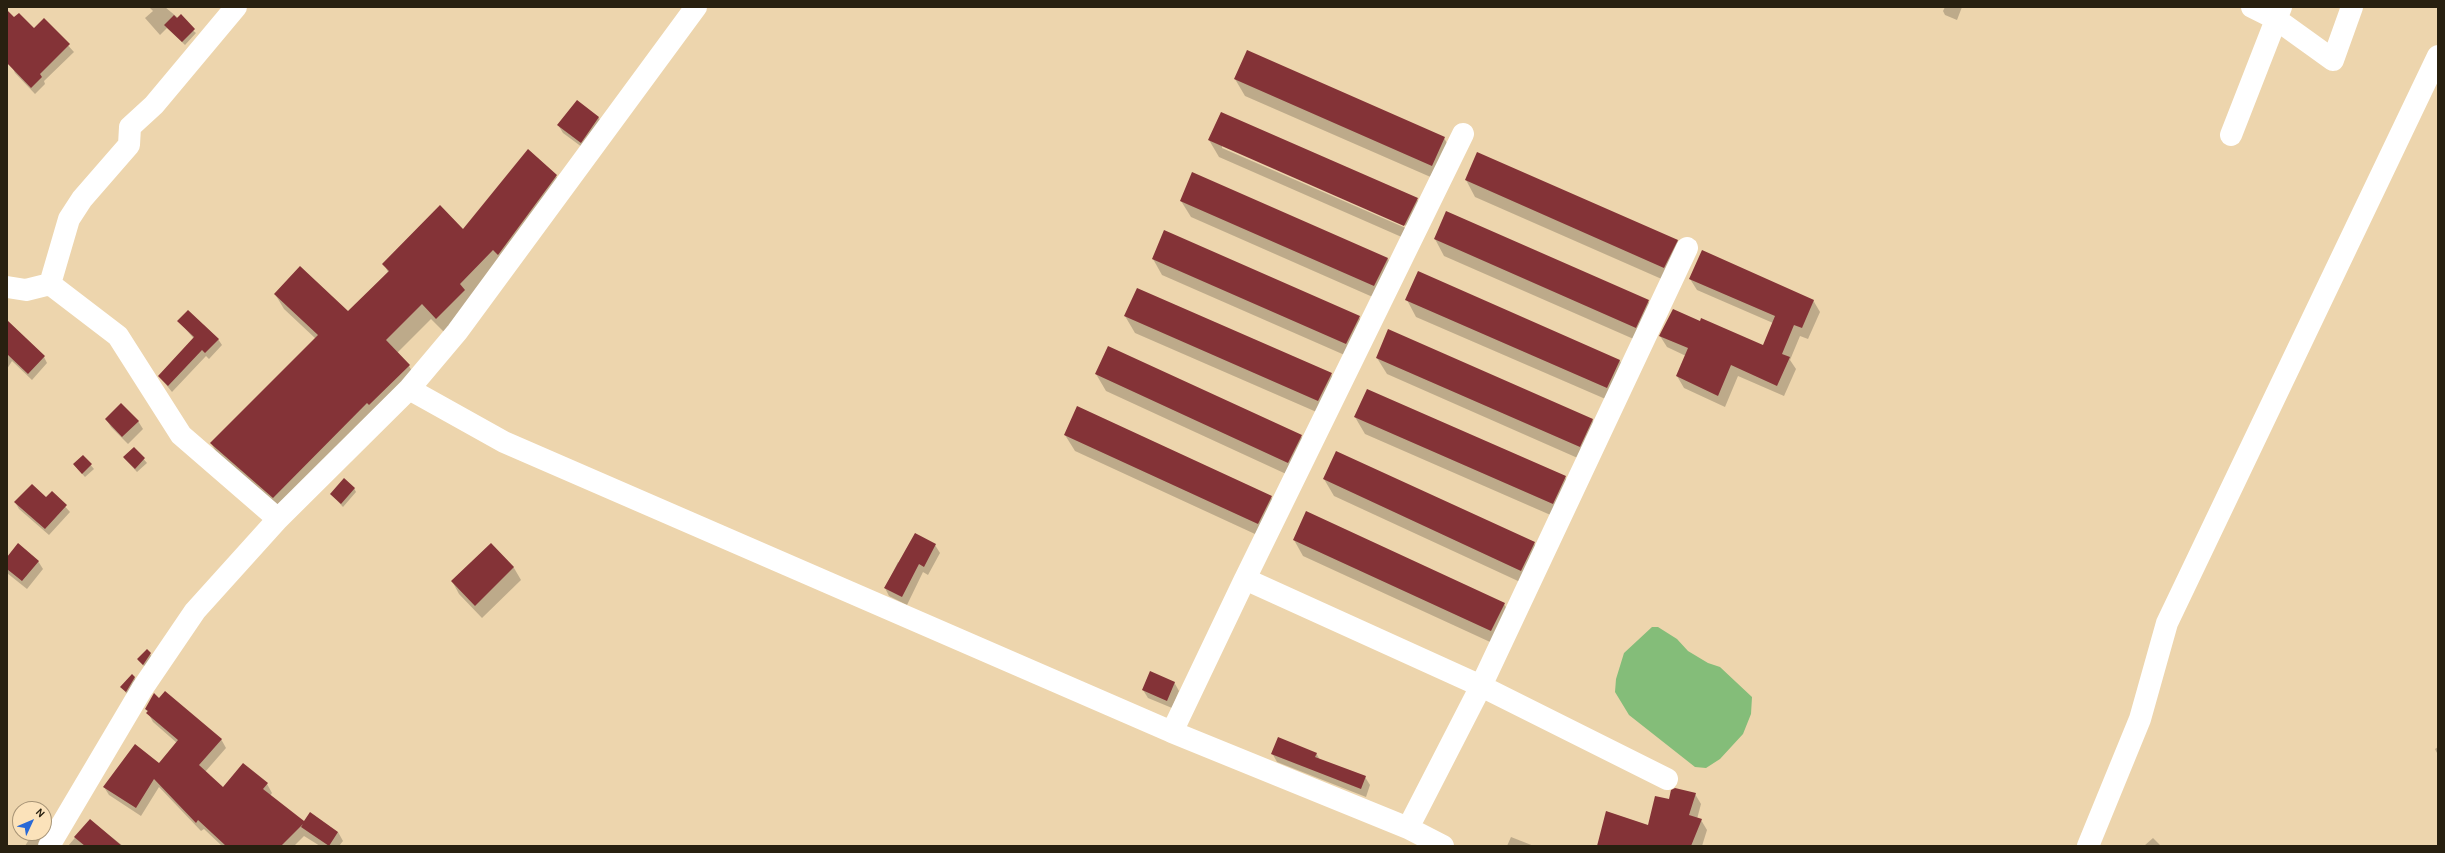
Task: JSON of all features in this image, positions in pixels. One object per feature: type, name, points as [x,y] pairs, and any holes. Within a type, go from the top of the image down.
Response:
[{"type":"street","points":[[50,284],[69,219],[82,199],[129,145],[130,127],[154,105],[236,7]]},
{"type":"street","points":[[49,846],[168,649],[195,611],[278,519],[409,389],[457,332],[696,7]]},
{"type":"street","points":[[2252,7],[2278,13],[2332,60],[2352,7]]},
{"type":"street","points":[[2231,134],[2278,13]]},
{"type":"street","points":[[2088,846],[2140,718],[2167,623],[2438,56]]},
{"type":"street","points":[[1172,732],[1463,134]]},
{"type":"street","points":[[1408,828],[1481,686],[1686,248]]},
{"type":"street","points":[[7,287],[26,290],[50,284]]},
{"type":"street","points":[[50,284],[118,336],[180,435],[278,519]]},
{"type":"street","points":[[409,389],[504,442],[1172,732],[1408,828],[1443,846]]},
{"type":"street","points":[[1245,580],[1481,686],[1667,780]]},
{"type":"shaded area","points":[[1652,627],[1658,627],[1677,639],[1688,651],[1708,663],[1720,667],[1752,697],[1751,714],[1743,734],[1720,759],[1706,768],[1695,767],[1629,715],[1615,692],[1616,679],[1624,653]]},
{"type":"building","points":[[7,10],[14,17],[19,13],[34,28],[44,18],[70,44],[40,74],[42,77],[31,88],[7,63]]},
{"type":"building","points":[[181,14],[195,29],[182,42],[164,25],[174,15],[177,18]]},
{"type":"building","points":[[1247,50],[1445,137],[1432,166],[1234,79]]},
{"type":"building","points":[[577,100],[599,117],[581,143],[557,125]]},
{"type":"building","points":[[1221,112],[1418,198],[1404,226],[1208,140]]},
{"type":"building","points":[[528,149],[557,175],[498,255],[493,250],[460,284],[465,290],[436,319],[422,304],[386,340],[410,365],[369,405],[367,403],[273,498],[210,443],[318,335],[274,294],[300,266],[348,311],[389,271],[382,264],[440,205],[463,229]]},
{"type":"building","points":[[1477,152],[1678,240],[1664,268],[1465,180]]},
{"type":"building","points":[[1192,172],[1388,258],[1374,286],[1180,201]]},
{"type":"building","points":[[1446,211],[1649,300],[1636,328],[1434,239]]},
{"type":"building","points":[[1164,230],[1360,316],[1346,344],[1152,259]]},
{"type":"building","points":[[1702,250],[1814,300],[1802,328],[1794,325],[1782,354],[1790,357],[1777,386],[1731,365],[1718,396],[1676,376],[1688,348],[1659,336],[1673,309],[1700,321],[1701,318],[1763,345],[1775,316],[1689,279]]},
{"type":"building","points":[[1418,271],[1620,360],[1607,388],[1405,300]]},
{"type":"building","points":[[1137,288],[1332,373],[1318,401],[1124,316]]},
{"type":"building","points":[[188,310],[219,339],[205,353],[202,350],[168,386],[158,376],[194,337],[177,321]]},
{"type":"building","points":[[7,320],[45,356],[28,374],[7,354]]},
{"type":"building","points":[[1388,329],[1593,419],[1580,447],[1376,358]]},
{"type":"building","points":[[1108,346],[1302,435],[1288,463],[1095,374]]},
{"type":"building","points":[[1367,389],[1566,476],[1553,504],[1354,417]]},
{"type":"building","points":[[121,403],[139,421],[122,437],[105,419]]},
{"type":"building","points":[[1077,406],[1272,496],[1258,524],[1064,435]]},
{"type":"building","points":[[134,447],[145,458],[135,469],[123,457]]},
{"type":"building","points":[[1336,451],[1535,542],[1521,571],[1323,479]]},
{"type":"building","points":[[83,455],[92,464],[82,474],[73,464]]},
{"type":"building","points":[[344,478],[355,488],[341,504],[330,494]]},
{"type":"building","points":[[32,484],[46,497],[52,491],[67,505],[45,529],[14,502]]},
{"type":"building","points":[[1306,511],[1505,603],[1491,631],[1293,540]]},
{"type":"building","points":[[915,533],[936,544],[924,567],[919,564],[902,597],[884,588]]},
{"type":"building","points":[[18,543],[39,561],[22,581],[7,569],[7,557]]},
{"type":"building","points":[[491,543],[514,567],[475,606],[451,581]]},
{"type":"building","points":[[147,649],[151,653],[143,665],[137,659]]},
{"type":"building","points":[[1150,671],[1175,682],[1167,701],[1142,690]]},
{"type":"building","points":[[132,674],[135,677],[126,692],[120,687]]},
{"type":"building","points":[[165,691],[222,739],[199,765],[223,787],[243,763],[268,783],[263,789],[304,821],[310,812],[338,832],[329,846],[301,827],[303,824],[281,846],[226,846],[198,820],[196,823],[154,779],[136,808],[103,787],[135,744],[159,763],[178,740],[146,713],[148,711],[145,709],[154,693],[159,698]]},
{"type":"building","points":[[1278,737],[1317,753],[1315,757],[1366,776],[1361,789],[1271,754]]},
{"type":"building","points":[[1675,788],[1696,793],[1689,815],[1702,819],[1691,846],[1597,846],[1606,811],[1648,825],[1655,796],[1669,799],[1671,790]]},
{"type":"building","points":[[90,819],[122,846],[85,846],[74,837]]}]
